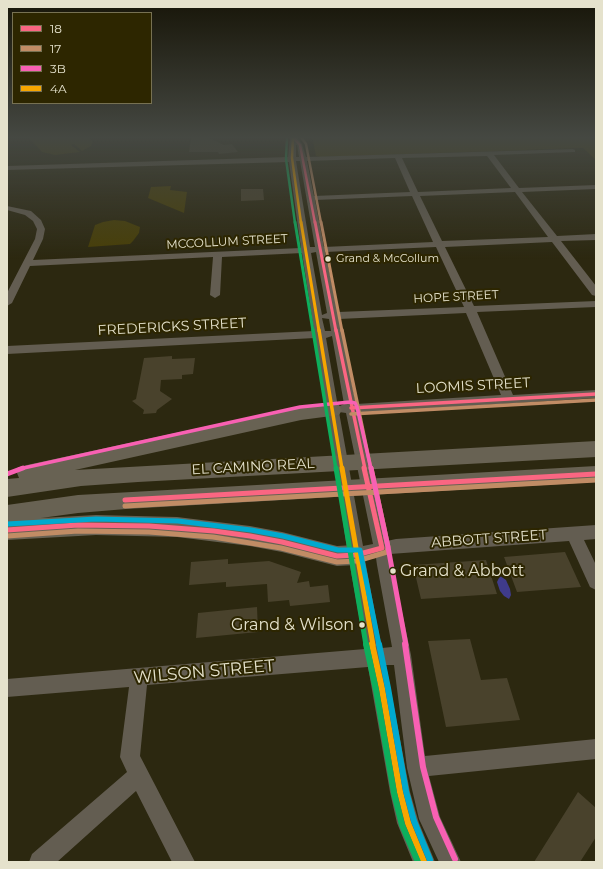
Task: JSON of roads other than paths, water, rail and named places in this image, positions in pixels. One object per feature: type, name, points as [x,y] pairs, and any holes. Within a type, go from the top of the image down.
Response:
[{"type":"highway","points":[[7,481],[16,476],[55,467],[301,414],[342,409]]},
{"type":"highway","name":"EL CAMINO REAL","points":[[7,488],[65,480],[124,475],[596,449]]},
{"type":"highway","name":"EL CAMINO REAL","points":[[7,514],[78,504],[126,500],[402,486],[596,474]]},
{"type":"highway","points":[[7,530],[96,525],[177,527],[250,536],[289,543],[337,556],[356,555]]},
{"type":"street","points":[[299,178],[306,251],[319,335],[382,548],[402,656],[417,768],[430,819],[450,862]]},
{"type":"street","points":[[304,178],[311,198],[338,334],[342,409],[356,555],[400,792],[408,823],[424,862]]},
{"type":"street","points":[[407,178],[470,309],[510,399]]},
{"type":"street","points":[[507,178],[596,293]]},
{"type":"street","points":[[311,198],[596,187]]},
{"type":"street","points":[[7,208],[28,213],[37,220],[41,229],[39,239],[7,303]]},
{"type":"street","name":"MCCOLLUM STREET","points":[[27,263],[596,237]]},
{"type":"street","points":[[215,295],[218,255]]},
{"type":"street","name":"HOPE STREET","points":[[317,317],[596,304]]},
{"type":"street","name":"FREDERICKS STREET","points":[[7,350],[338,334]]},
{"type":"street","name":"LOOMIS STREET","points":[[342,409],[596,394]]},
{"type":"street","name":"ABBOTT STREET","points":[[356,555],[382,548],[596,532]]},
{"type":"street","points":[[573,533],[596,582]]},
{"type":"street","name":"WILSON STREET","points":[[7,688],[402,656]]},
{"type":"street","points":[[140,678],[130,756],[184,862]]},
{"type":"street","points":[[417,768],[440,764],[596,749]]},
{"type":"street","points":[[40,862],[139,774]]},
{"type":"place","name":"Grand & McCollum","points":[[328,259]]},
{"type":"place","name":"Grand & Abbott","points":[[393,571]]},
{"type":"place","name":"Grand & Wilson","points":[[362,625]]}]
